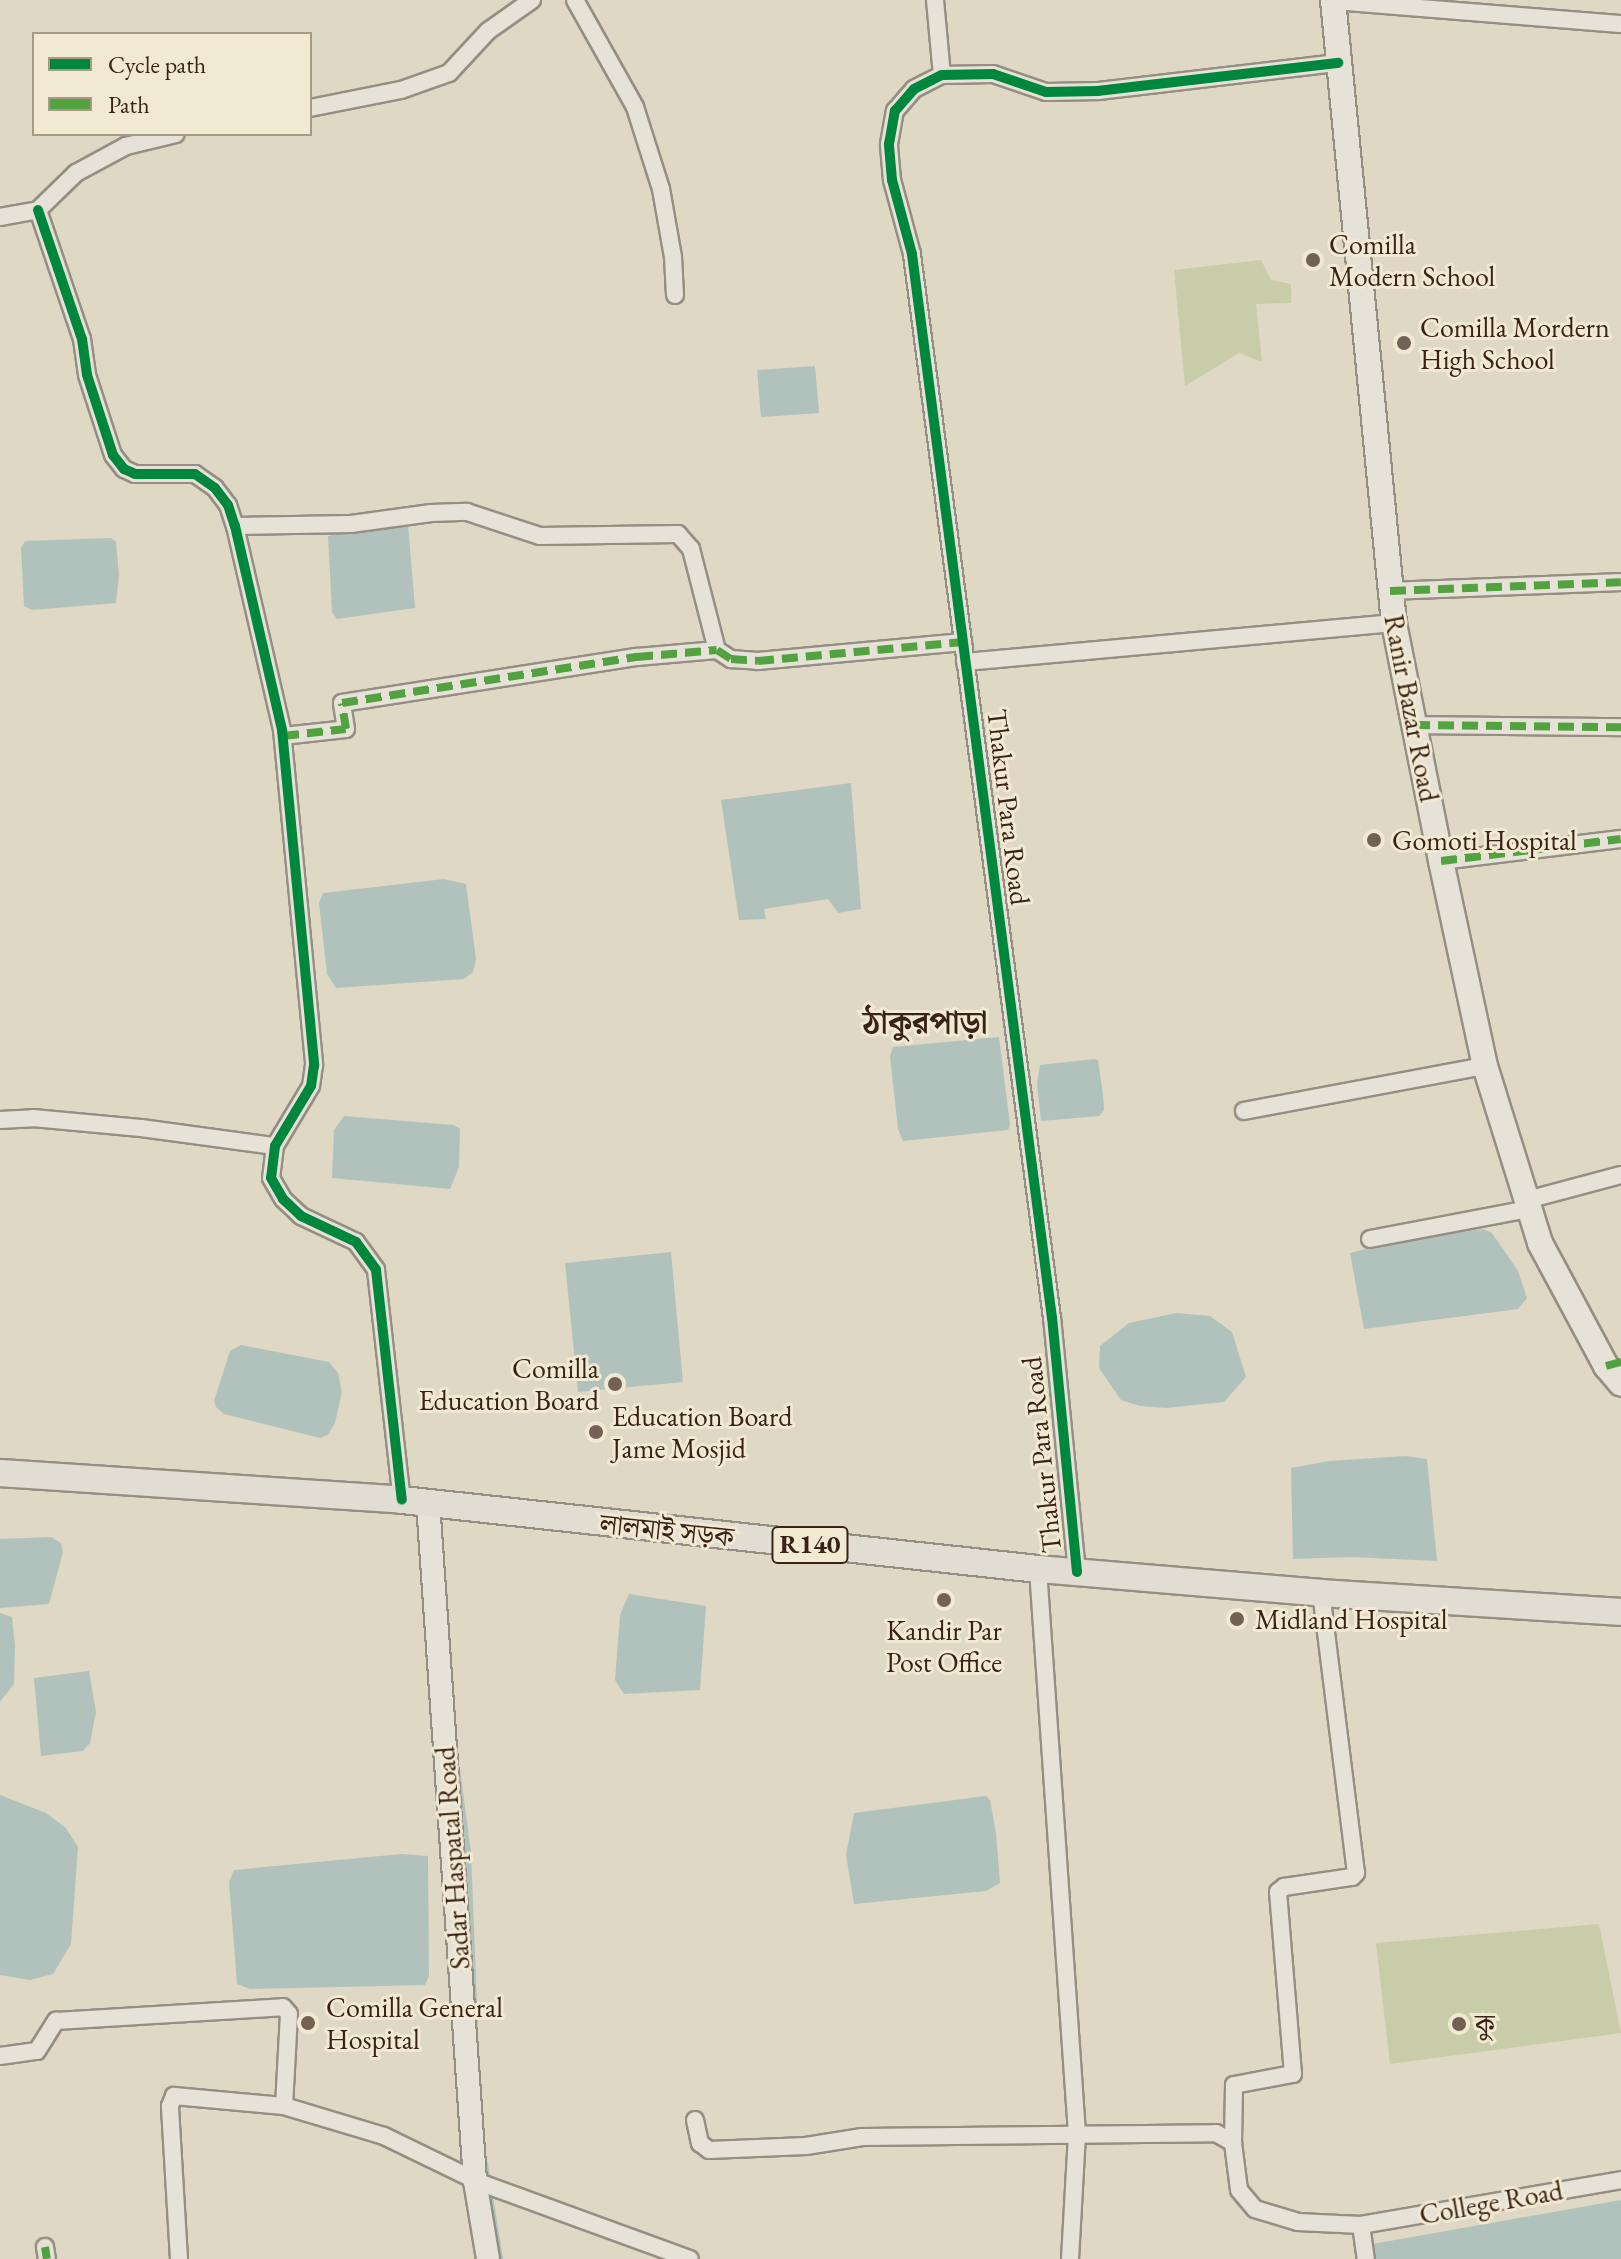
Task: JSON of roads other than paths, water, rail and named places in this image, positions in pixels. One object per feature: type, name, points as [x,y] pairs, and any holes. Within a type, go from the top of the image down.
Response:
[{"type":"main road","name":"Ranir Bazar Road","points":[[1333,0],[1394,623],[1441,861],[1485,1066],[1540,1243],[1616,1371]]},
{"type":"main road","name":"লালমাই সড়ক","points":[[0,1473],[415,1502],[1038,1569],[1321,1593],[1621,1612]]},
{"type":"street","points":[[312,108],[401,90],[449,73],[488,31],[532,0]]},
{"type":"street","points":[[575,0],[635,107],[661,189],[675,295]]},
{"type":"street","points":[[935,0],[942,75],[993,74],[1046,92],[1098,91],[1338,63]]},
{"type":"street","points":[[1333,0],[1466,6],[1621,24]]},
{"type":"street","name":"Thakur Para Road","points":[[942,75],[914,89],[895,111],[889,144],[892,180],[912,254],[1052,1318],[1077,1572]]},
{"type":"street","points":[[0,217],[38,210],[76,173],[126,146],[168,136]]},
{"type":"street","points":[[38,210],[82,339],[87,375],[113,455],[124,469],[135,474],[195,474],[215,488],[228,505],[235,526],[283,736],[314,1065],[311,1086],[275,1146],[271,1178],[283,1199],[301,1216],[356,1242],[376,1270],[415,1502]]},
{"type":"street","points":[[235,526],[351,524],[431,513],[467,512],[540,536],[678,534],[691,549],[717,650]]},
{"type":"street","points":[[1390,591],[1621,582]]},
{"type":"street","points":[[965,662],[1394,623]]},
{"type":"street","points":[[283,736],[346,729],[342,703],[637,657],[717,650],[731,659],[758,661],[963,642]]},
{"type":"street","points":[[1414,725],[1621,727]]},
{"type":"street","points":[[1441,861],[1621,839]]},
{"type":"street","points":[[1244,1111],[1485,1066]]},
{"type":"street","points":[[0,1120],[33,1118],[141,1128],[275,1146]]},
{"type":"street","points":[[1370,1239],[1528,1204],[1621,1175]]},
{"type":"street","name":"Sadar Haspatal Road","points":[[415,1502],[478,2182],[488,2259]]},
{"type":"street","points":[[1038,1569],[1077,2134],[1070,2259]]},
{"type":"street","name":"College Road","points":[[1321,1593],[1356,1873],[1352,1877],[1284,1887],[1278,1892],[1293,2074],[1234,2085],[1233,2143],[1239,2190],[1255,2209],[1298,2222],[1361,2225],[1621,2180]]},
{"type":"street","points":[[0,2056],[37,2051],[56,2021],[283,2007],[289,2014],[284,2106]]},
{"type":"street","points":[[179,2259],[170,2106],[174,2096],[284,2106],[384,2136],[478,2182],[690,2259]]},
{"type":"street","points":[[695,2120],[700,2143],[709,2150],[806,2146],[862,2137],[1077,2134],[1216,2133],[1233,2143]]},
{"type":"street","points":[[1361,2225],[1366,2259]]},
{"type":"waterway","points":[[457,1769],[468,1853],[475,2025]]},
{"type":"waterway","points":[[485,2164],[500,2259]]},
{"type":"place","name":"Comilla Modern School","points":[[1313,260]]},
{"type":"place","name":"Comilla Mordern High School","points":[[1404,343]]},
{"type":"place","name":"Gomoti Hospital","points":[[1374,840]]},
{"type":"place","name":"Comilla Education Board","points":[[615,1384]]},
{"type":"place","name":"Education Board Jame Mosjid","points":[[596,1432]]},
{"type":"place","name":"Kandir Par Post Office","points":[[944,1600]]},
{"type":"place","name":"Midland Hospital","points":[[1237,1619]]},
{"type":"place","name":"Comilla General Hospital","points":[[308,2023]]},
{"type":"place","name":"কু","points":[[1459,2024]]},
{"type":"district","name":"ঠাকুরপাড়া","points":[[925,1022]]}]
